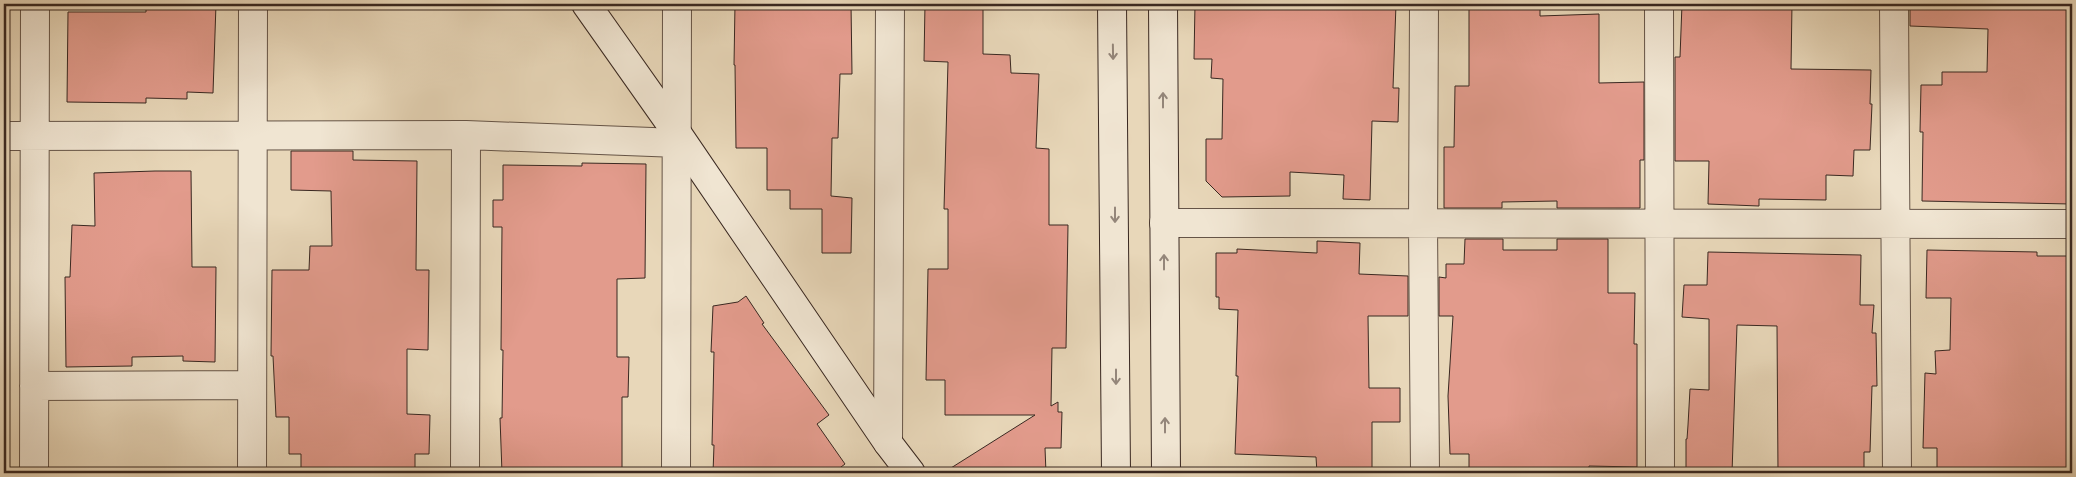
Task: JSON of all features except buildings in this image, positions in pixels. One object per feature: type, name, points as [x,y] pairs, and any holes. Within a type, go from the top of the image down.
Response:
[{"type":"street","points":[[34,473],[35,4]]},
{"type":"street","points":[[252,473],[253,4]]},
{"type":"street","points":[[586,4],[888,443],[911,473]]},
{"type":"street","points":[[676,4],[676,473]]},
{"type":"street","points":[[888,443],[890,4]]},
{"type":"street","points":[[1112,4],[1116,473]]},
{"type":"street","points":[[1163,4],[1166,473]]},
{"type":"street","points":[[1424,4],[1422,225],[1424,473]]},
{"type":"street","points":[[1659,4],[1660,473]]},
{"type":"street","points":[[1894,4],[1897,473]]},
{"type":"street","points":[[4,136],[466,135],[677,138]]},
{"type":"street","points":[[465,473],[466,135]]},
{"type":"street","points":[[1164,223],[1422,225],[1660,223],[2072,224]]},
{"type":"street","points":[[34,386],[252,385]]}]
